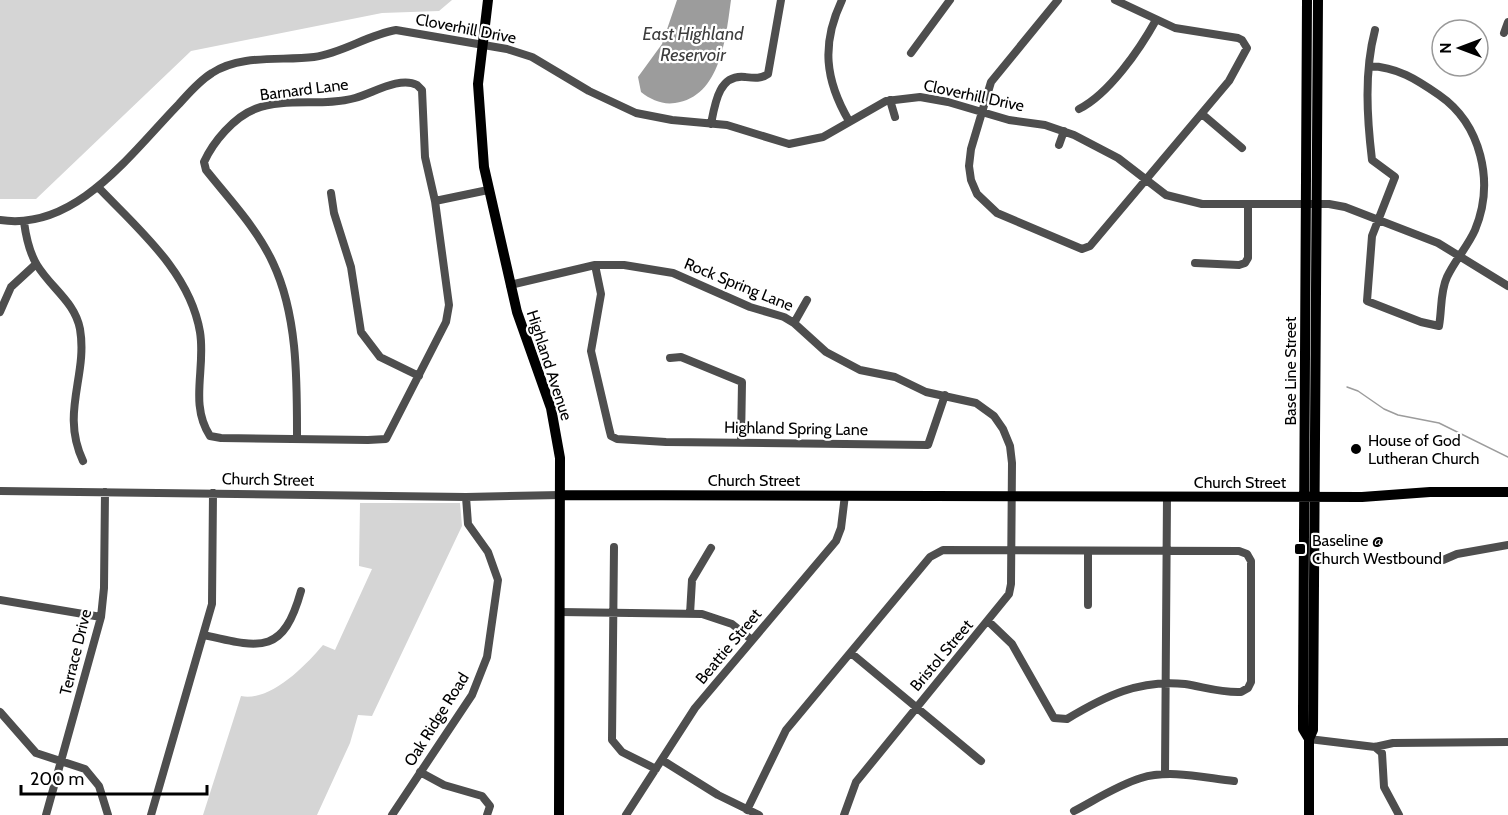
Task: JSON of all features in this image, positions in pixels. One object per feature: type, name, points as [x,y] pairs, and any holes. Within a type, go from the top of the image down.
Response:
[{"type":"main road","name":"Highland Avenue","points":[[488,0],[481,46],[478,116],[488,190],[520,326],[556,429],[560,458],[560,815]]},
{"type":"main road","name":"Base Line Street","points":[[1307,0],[1314,624],[1309,815]]},
{"type":"main road","name":"Base Line Street","points":[[1311,204],[1318,0]]},
{"type":"main road","name":"Church Street","points":[[561,495],[1375,497],[1430,492],[1508,492]]},
{"type":"main road","name":"Base Line Street","points":[[1310,739],[1303,729],[1304,578],[1311,497]]},
{"type":"main road","points":[[1304,578],[1308,591],[1309,617],[1314,624]]},
{"type":"street","points":[[711,124],[723,85],[729,78],[763,77],[768,74],[781,0]]},
{"type":"street","points":[[842,0],[832,24],[828,71],[836,99],[849,121]]},
{"type":"street","points":[[911,52],[950,0]]},
{"type":"street","points":[[1058,0],[991,82],[981,111],[969,166],[970,180],[984,204],[997,213],[1082,249],[1090,246],[1202,114],[1229,81],[1245,53],[1245,43],[1238,38],[1175,28],[1115,0]]},
{"type":"street","points":[[1079,109],[1093,102],[1136,52],[1156,20]]},
{"type":"street","points":[[1504,33],[1508,22]]},
{"type":"street","name":"Cloverhill Drive","points":[[0,220],[24,222],[36,220],[86,197],[201,82],[228,65],[314,57],[331,53],[379,33],[396,30],[507,49],[532,57],[589,91],[636,113],[741,128],[776,142],[789,144],[823,137],[890,100],[920,97],[981,111],[1064,131],[1098,146],[1166,195],[1182,202],[1311,204],[1345,207],[1438,243],[1508,286]]},
{"type":"street","points":[[1368,66],[1393,68],[1407,74],[1453,105],[1469,123],[1475,135],[1483,177],[1477,223],[1443,287],[1439,326],[1421,322],[1368,301],[1370,250],[1378,219],[1395,177],[1372,160],[1368,132],[1368,66],[1375,30]]},
{"type":"street","name":"Barnard Lane","points":[[297,439],[294,351],[282,286],[258,237],[206,170],[204,162],[231,125],[254,110],[267,106],[354,99],[382,89],[413,83],[422,90],[422,133],[435,201]]},
{"type":"street","points":[[890,100],[895,117]]},
{"type":"street","points":[[1447,113],[1453,105]]},
{"type":"street","points":[[1202,114],[1242,148]]},
{"type":"street","points":[[1059,145],[1064,131]]},
{"type":"street","points":[[98,187],[158,251],[176,274],[191,302],[202,350],[199,403],[203,422],[210,436],[297,439],[386,439],[446,322],[449,305],[435,201],[488,190]]},
{"type":"street","points":[[331,193],[334,213],[351,267],[361,332],[380,357],[419,376]]},
{"type":"street","points":[[1196,263],[1239,265],[1245,263],[1248,258],[1248,204]]},
{"type":"street","points":[[24,222],[28,248],[36,264],[67,300],[79,327],[81,343],[73,415],[76,445],[83,460]]},
{"type":"street","points":[[0,312],[11,287],[36,264]]},
{"type":"street","name":"Rock Spring Lane","points":[[510,285],[595,265],[624,265],[673,273],[750,307],[794,323],[826,352],[860,370],[895,377],[926,392],[976,403],[994,416],[1003,429],[1010,446],[1011,496]]},
{"type":"street","name":"Highland Spring Lane","points":[[595,265],[601,294],[599,314],[593,333],[592,364],[611,436],[617,439],[666,442],[928,445],[945,395]]},
{"type":"street","points":[[794,323],[807,300]]},
{"type":"street","points":[[670,358],[681,357],[742,382],[741,442]]},
{"type":"street","name":"Church Street","points":[[0,491],[466,497],[561,495]]},
{"type":"street","name":"Terrace Drive","points":[[46,815],[101,617],[104,588],[105,492]]},
{"type":"street","points":[[151,815],[204,635],[212,594],[213,494]]},
{"type":"street","name":"Beattie Street","points":[[626,815],[694,708],[836,541],[841,528],[845,495]]},
{"type":"street","name":"Bristol Street","points":[[844,815],[856,782],[1009,594],[1011,496]]},
{"type":"street","name":"Oak Ridge Road","points":[[392,815],[472,695],[482,675],[492,634],[498,580],[488,552],[468,524],[466,497]]},
{"type":"street","points":[[1165,774],[1167,497]]},
{"type":"street","points":[[1443,560],[1457,554],[1508,545]]},
{"type":"street","points":[[614,547],[612,740],[622,752],[656,769]]},
{"type":"street","points":[[690,614],[692,580],[711,548]]},
{"type":"street","points":[[1088,551],[1088,605]]},
{"type":"street","points":[[747,810],[786,730],[936,552],[1239,551],[1247,554],[1251,561],[1251,682],[1248,688],[1241,692],[1166,682],[1135,686],[1113,693],[1068,719],[1060,720],[1054,718],[1012,644],[988,621]]},
{"type":"street","points":[[204,635],[253,645],[268,643],[284,633],[294,616],[301,591]]},
{"type":"street","points":[[0,600],[101,617]]},
{"type":"street","points":[[560,612],[690,614],[724,621],[752,640]]},
{"type":"street","points":[[852,653],[981,761]]},
{"type":"street","points":[[0,712],[36,753],[85,769],[99,786],[108,815]]},
{"type":"street","points":[[1310,739],[1376,747],[1393,743],[1508,742]]},
{"type":"street","points":[[1376,747],[1382,753],[1384,787],[1390,803],[1399,815]]},
{"type":"street","points":[[662,760],[718,795],[759,815]]},
{"type":"street","points":[[420,772],[444,785],[482,796],[490,806],[488,815]]},
{"type":"street","points":[[1074,812],[1141,778],[1165,774],[1234,781]]},
{"type":"shaded area","points":[[0,0],[452,0],[439,11],[382,13],[191,51],[36,199],[0,199]]},
{"type":"shaded area","points":[[360,503],[460,503],[462,526],[372,716],[358,715],[350,743],[317,815],[203,815],[241,696],[252,696],[276,688],[297,672],[323,645],[335,650],[372,569],[359,566]]},
{"type":"water","name":"East Highland Reservoir","points":[[677,0],[731,0],[723,47],[712,77],[690,98],[675,103],[662,103],[641,92],[638,77],[662,44]]},
{"type":"waterway","points":[[1347,387],[1358,391],[1384,409],[1398,415],[1439,423],[1508,457]]},
{"type":"place","name":"House of God Lutheran Church","points":[[1356,449]]},
{"type":"place","name":"Baseline @ Church Westbound","points":[[1300,549]]}]
